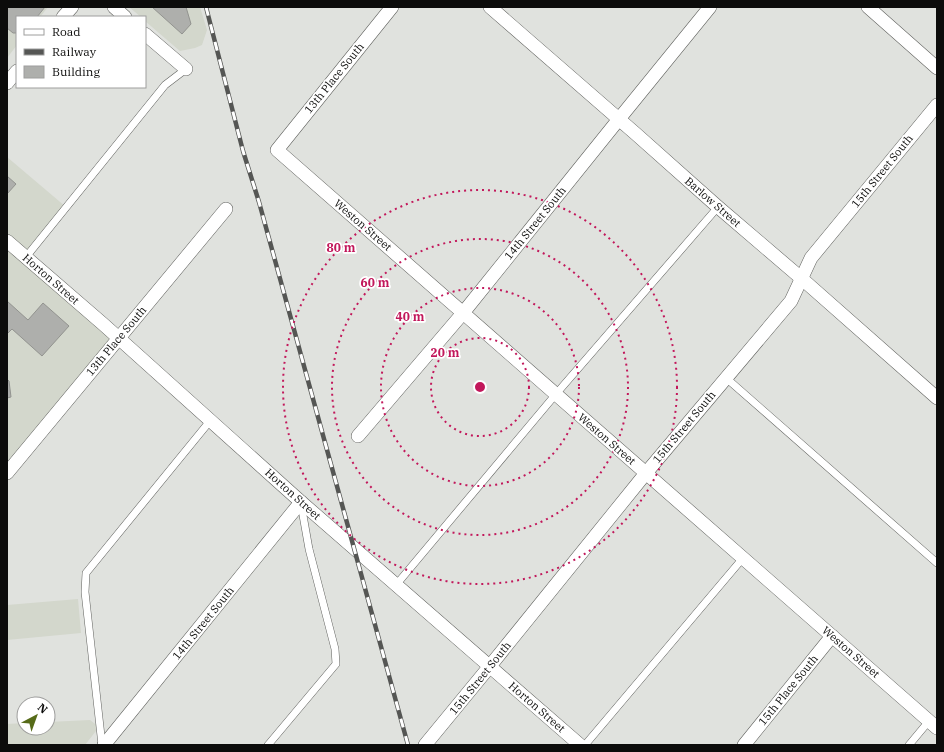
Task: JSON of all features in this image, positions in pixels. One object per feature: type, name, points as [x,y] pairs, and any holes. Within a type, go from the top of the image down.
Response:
[{"type":"street","points":[[64,16],[72,7]]},
{"type":"street","points":[[114,7],[124,16]]},
{"type":"street","name":"13th Place South","points":[[277,150],[392,7]]},
{"type":"street","name":"Barlow Street","points":[[490,7],[937,398]]},
{"type":"street","name":"14th Street South","points":[[358,436],[463,313],[710,7]]},
{"type":"street","points":[[868,7],[937,68]]},
{"type":"street","points":[[146,35],[186,69]]},
{"type":"street","points":[[7,83],[16,72]]},
{"type":"street","name":"15th Street South","points":[[425,745],[646,473],[791,300],[811,258],[937,104]]},
{"type":"street","name":"Weston Street","points":[[277,150],[933,724]]},
{"type":"street","name":"13th Place South","points":[[7,473],[226,210]]},
{"type":"street","name":"Horton Street","points":[[7,241],[301,502],[580,745]]},
{"type":"street","name":"14th Street South","points":[[103,745],[301,502]]},
{"type":"street","name":"15th Place South","points":[[744,745],[832,636]]},
{"type":"lane","points":[[26,257],[165,85],[186,69]]},
{"type":"lane","points":[[396,584],[556,394],[718,207]]},
{"type":"lane","points":[[725,377],[937,563]]},
{"type":"lane","points":[[103,745],[85,592],[86,573],[210,420]]},
{"type":"lane","points":[[268,745],[336,664],[335,649],[309,549],[301,502]]},
{"type":"lane","points":[[585,745],[743,558]]},
{"type":"lane","points":[[909,745],[933,724]]},
{"type":"shaded area","points":[[7,7],[48,7],[41,16],[16,16],[16,46],[7,58]]},
{"type":"shaded area","points":[[129,7],[200,7],[207,30],[202,45],[180,51],[146,22],[146,16],[140,16]]},
{"type":"shaded area","points":[[7,157],[66,207],[26,257],[118,339],[7,473]]},
{"type":"shaded area","points":[[78,599],[81,633],[7,640],[7,605]]},
{"type":"shaded area","points":[[90,720],[99,727],[85,745],[7,745],[7,724],[16,723],[16,736],[56,736],[56,722]]},
{"type":"building","points":[[7,7],[45,7],[38,16],[16,16],[16,33],[13,33],[7,28]]},
{"type":"building","points":[[152,7],[186,7],[191,24],[182,34]]},
{"type":"building","points":[[7,176],[16,184],[7,194]]},
{"type":"building","points":[[7,301],[28,320],[43,303],[69,326],[42,356],[12,329],[7,334]]},
{"type":"building","points":[[7,379],[9,381],[11,397],[7,398]]},
{"type":"railway","points":[[206,7],[243,151],[259,202],[408,745]]}]
